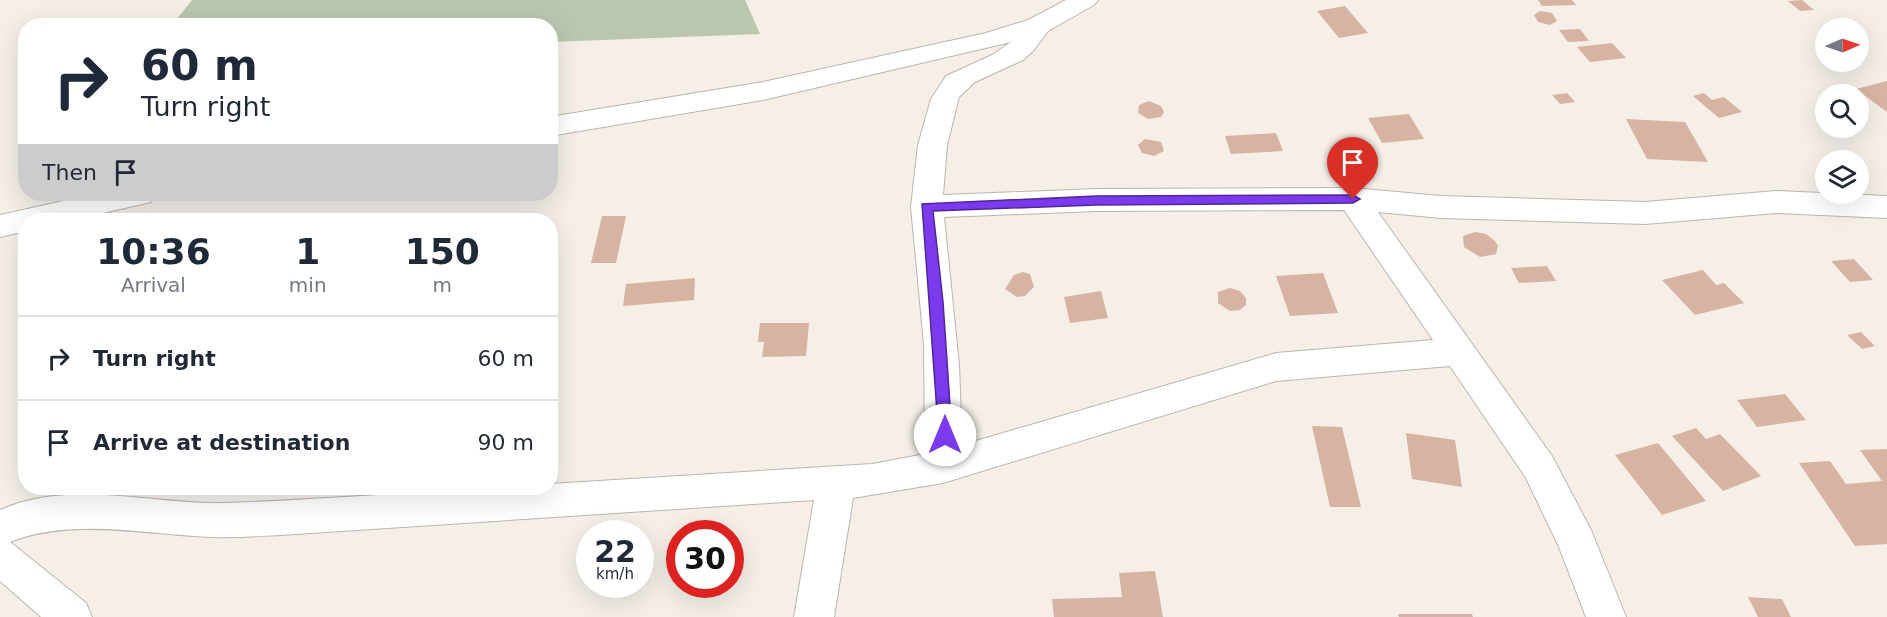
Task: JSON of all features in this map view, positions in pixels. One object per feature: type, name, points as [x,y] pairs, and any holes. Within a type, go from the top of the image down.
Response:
[{"type":"street","points":[[558,126],[763,91],[991,40],[1037,26],[1085,0]]},
{"type":"street","points":[[943,467],[946,419],[926,207],[931,145],[946,94],[953,83],[1010,58],[1026,45],[1037,26]]},
{"type":"street","points":[[926,207],[1096,200],[1353,199],[1441,207],[1645,213],[1776,202],[1887,207]]},
{"type":"street","points":[[1353,199],[1539,467],[1577,543],[1606,617]]},
{"type":"street","points":[[57,213],[109,201]]},
{"type":"street","points":[[0,226],[18,222]]},
{"type":"street","points":[[0,528],[30,517],[65,512],[216,520],[281,518],[539,500],[836,484],[943,467],[1276,367],[1457,352]]},
{"type":"street","points":[[814,617],[836,484]]},
{"type":"street","points":[[0,556],[72,617]]},
{"type":"green space","points":[[192,0],[745,0],[760,34],[558,42],[558,18],[178,18]]},
{"type":"building","points":[[1538,0],[1572,0],[1576,5],[1542,6]]},
{"type":"building","points":[[1802,0],[1814,10],[1800,11],[1788,1]]},
{"type":"building","points":[[1345,6],[1368,33],[1339,38],[1317,11]]},
{"type":"building","points":[[1540,11],[1552,13],[1557,21],[1550,25],[1538,22],[1534,15]]},
{"type":"building","points":[[1580,29],[1589,41],[1568,42],[1559,30]]},
{"type":"building","points":[[1612,43],[1626,58],[1590,62],[1577,47]]},
{"type":"building","points":[[1887,81],[1887,112],[1869,99],[1869,86]]},
{"type":"building","points":[[1567,93],[1575,102],[1560,104],[1552,95]]},
{"type":"building","points":[[1704,93],[1712,100],[1724,97],[1742,112],[1719,118],[1693,96]]},
{"type":"building","points":[[1149,101],[1161,106],[1164,112],[1161,117],[1148,119],[1138,113],[1139,105]]},
{"type":"building","points":[[1409,114],[1424,139],[1382,143],[1368,118]]},
{"type":"building","points":[[1626,119],[1685,122],[1708,162],[1647,159]]},
{"type":"building","points":[[1276,133],[1283,151],[1231,154],[1225,136]]},
{"type":"building","points":[[1145,139],[1161,142],[1164,151],[1154,156],[1142,153],[1138,145]]},
{"type":"building","points":[[602,216],[626,216],[616,263],[591,263]]},
{"type":"building","points":[[1475,232],[1486,234],[1495,241],[1498,246],[1496,254],[1480,257],[1464,247],[1463,236]]},
{"type":"building","points":[[1854,259],[1873,280],[1850,282],[1831,261]]},
{"type":"building","points":[[1547,266],[1556,281],[1519,283],[1511,268]]},
{"type":"building","points":[[1703,270],[1716,285],[1724,283],[1744,303],[1695,315],[1662,280]]},
{"type":"building","points":[[1023,272],[1030,274],[1034,287],[1025,296],[1017,297],[1005,289],[1014,275]]},
{"type":"building","points":[[1323,273],[1338,313],[1290,316],[1276,276]]},
{"type":"building","points":[[695,278],[694,300],[623,306],[626,284]]},
{"type":"building","points":[[1230,288],[1240,291],[1246,298],[1246,305],[1240,310],[1230,311],[1218,303],[1218,292]]},
{"type":"building","points":[[1101,291],[1108,318],[1070,323],[1064,297]]},
{"type":"building","points":[[760,323],[809,323],[806,356],[762,357],[764,342],[758,342]]},
{"type":"building","points":[[1861,332],[1875,346],[1862,349],[1847,335]]},
{"type":"building","points":[[1785,394],[1806,420],[1757,427],[1737,400]]},
{"type":"building","points":[[1312,426],[1342,427],[1361,507],[1330,507]]},
{"type":"building","points":[[1696,428],[1706,439],[1720,434],[1761,476],[1723,491],[1672,436]]},
{"type":"building","points":[[1406,433],[1455,440],[1462,487],[1412,479]]},
{"type":"building","points":[[1658,443],[1706,501],[1662,515],[1615,455]]},
{"type":"building","points":[[1887,449],[1887,544],[1855,546],[1799,463],[1830,461],[1846,484],[1882,481],[1860,450]]},
{"type":"building","points":[[1155,571],[1163,617],[1054,617],[1052,599],[1122,597],[1119,573]]},
{"type":"building","points":[[1748,597],[1782,599],[1791,617],[1758,617]]},
{"type":"building","points":[[1398,614],[1472,614],[1473,617],[1399,617]]},
{"type":"route","points":[[945,435],[946,419],[937,302],[926,207],[1096,200],[1353,199]]}]
